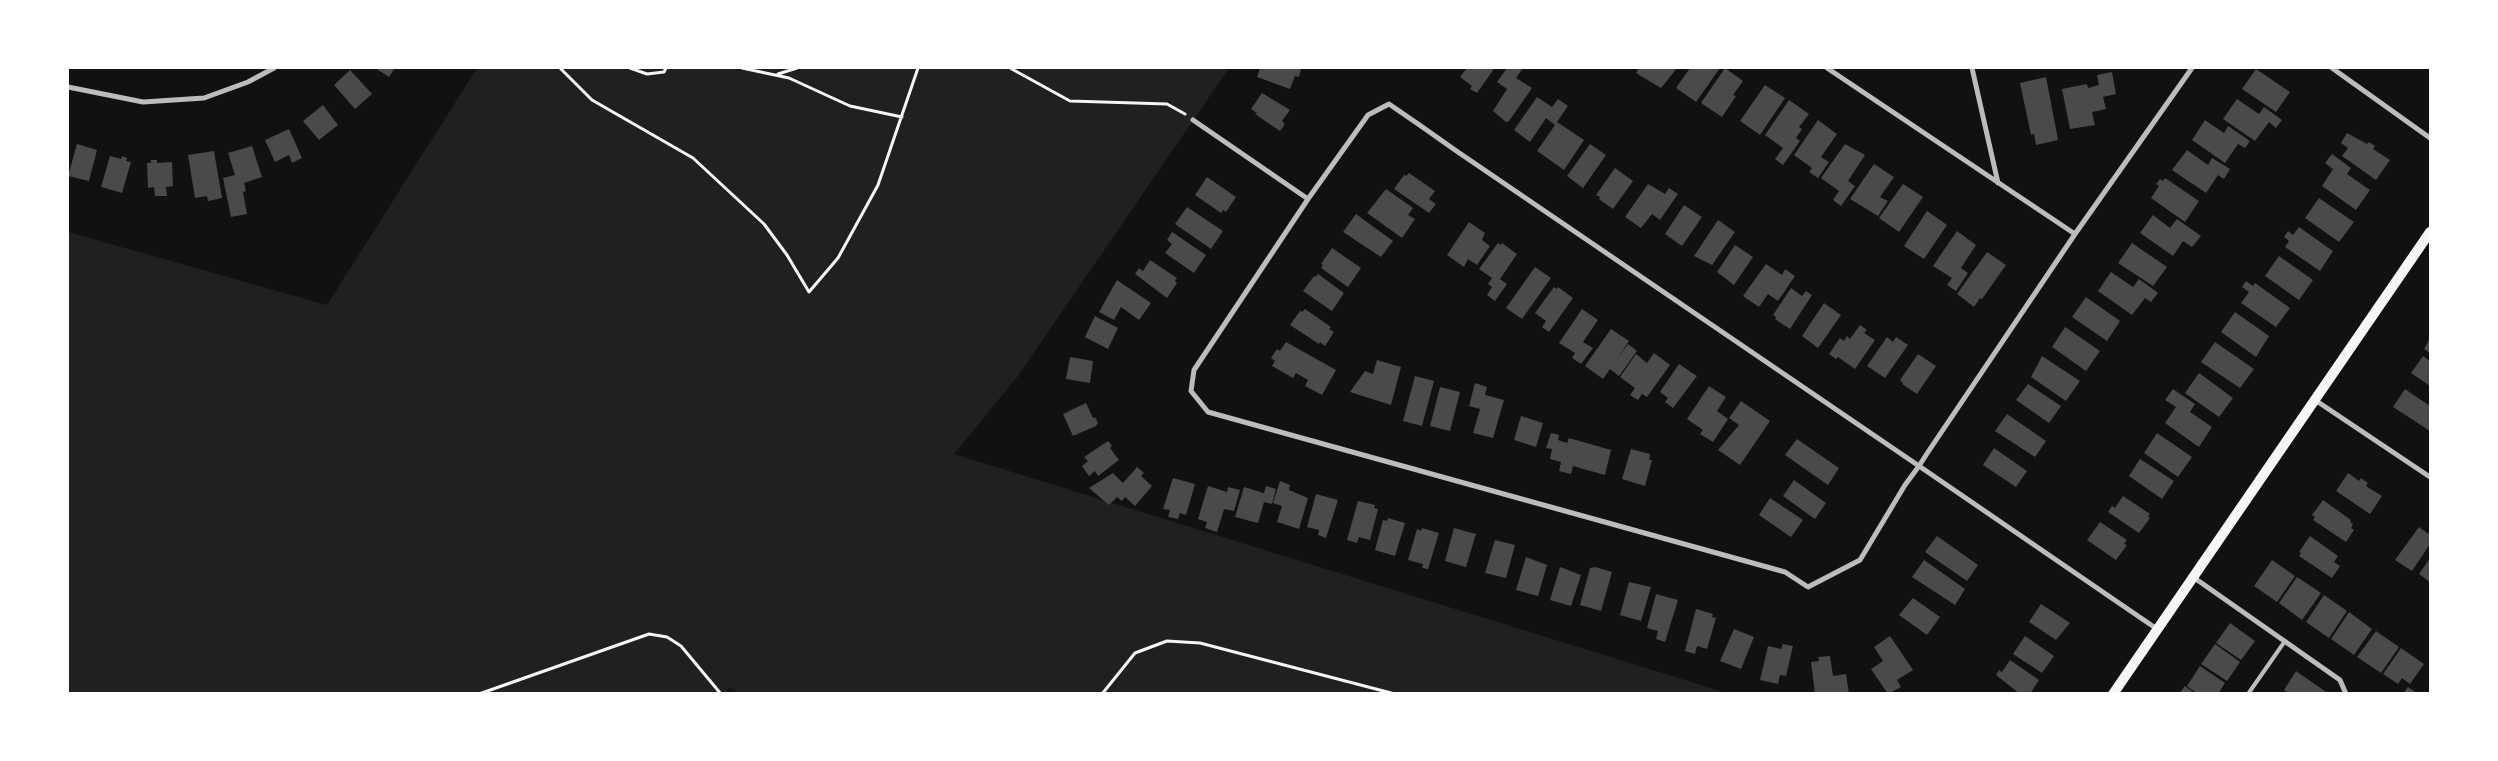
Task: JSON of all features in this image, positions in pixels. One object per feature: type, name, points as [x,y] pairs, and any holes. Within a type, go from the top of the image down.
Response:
[{"type":"main road","points":[[2113,693],[2430,232]]},
{"type":"street","points":[[68,87],[143,102],[204,98],[248,82],[274,68]]},
{"type":"street","points":[[1827,68],[2074,234]]},
{"type":"street","points":[[1972,68],[1998,182]]},
{"type":"street","points":[[2158,629],[1919,466],[1389,104],[1368,115],[1308,199],[1194,370],[1191,391],[1208,412],[1784,572],[1808,587],[1860,560],[1919,466],[2074,234],[2192,68]]},
{"type":"street","points":[[2332,68],[2430,138]]},
{"type":"street","points":[[1193,120],[1308,199]]},
{"type":"street","points":[[2315,400],[2430,477]]},
{"type":"street","points":[[2193,577],[2340,680],[2346,694]]},
{"type":"lane","points":[[2248,694],[2285,641]]},
{"type":"path","points":[[560,68],[592,100],[693,158],[764,224],[787,255],[809,292],[838,258],[878,185],[918,68]]},
{"type":"path","points":[[630,68],[647,74],[664,72],[666,68]]},
{"type":"path","points":[[742,68],[778,75],[850,106],[902,117]]},
{"type":"path","points":[[778,75],[797,68]]},
{"type":"path","points":[[1010,68],[1070,101],[1167,104],[1175,107]]},
{"type":"path","points":[[479,694],[649,634],[667,637],[681,646],[721,694]]},
{"type":"path","points":[[1102,694],[1135,653],[1167,641],[1200,643],[1395,694]]},
{"type":"shaded area","points":[[477,68],[1229,68],[1018,376],[954,454],[1727,693],[744,694],[729,688],[727,694],[68,693],[68,232],[327,305]]},
{"type":"building","points":[[375,68],[395,68],[389,77]]},
{"type":"building","points":[[1260,68],[1301,69],[1299,77],[1295,76],[1290,89],[1257,77]]},
{"type":"building","points":[[1467,68],[1494,69],[1477,93],[1470,89],[1472,86],[1460,77]]},
{"type":"building","points":[[1507,68],[1523,68],[1516,78],[1532,88],[1509,121],[1506,122],[1493,111],[1507,89],[1497,82]]},
{"type":"building","points":[[1639,68],[1677,68],[1661,88],[1636,73]]},
{"type":"building","points":[[1690,68],[1720,68],[1696,102],[1676,88]]},
{"type":"building","points":[[1725,68],[1743,81],[1733,95],[1736,96],[1722,117],[1701,103]]},
{"type":"building","points":[[2256,69],[2290,92],[2276,112],[2242,89]]},
{"type":"building","points":[[350,70],[372,94],[355,109],[334,85]]},
{"type":"building","points":[[2112,72],[2116,94],[2103,97],[2106,109],[2092,112],[2095,125],[2070,129],[2062,89],[2087,84],[2088,88],[2099,85],[2097,75]]},
{"type":"building","points":[[2046,77],[2058,140],[2036,145],[2034,134],[2031,135],[2020,83]]},
{"type":"building","points":[[1765,85],[1785,98],[1760,135],[1740,121]]},
{"type":"building","points":[[1262,93],[1290,110],[1282,121],[1285,124],[1280,131],[1255,114],[1257,113],[1251,109]]},
{"type":"building","points":[[1537,97],[1552,107],[1558,99],[1568,106],[1557,122],[1584,140],[1564,170],[1537,151],[1555,125],[1546,118],[1530,142],[1514,130]]},
{"type":"building","points":[[2237,99],[2259,114],[2264,107],[2282,120],[2276,128],[2269,122],[2255,141],[2223,119]]},
{"type":"building","points":[[1789,100],[1809,114],[1799,127],[1802,129],[1796,138],[1800,141],[1783,165],[1775,159],[1783,148],[1765,135]]},
{"type":"building","points":[[323,105],[338,125],[319,140],[303,121]]},
{"type":"building","points":[[1818,120],[1837,134],[1821,157],[1829,162],[1818,178],[1809,172],[1812,168],[1794,155]]},
{"type":"building","points":[[2205,120],[2224,133],[2228,126],[2250,141],[2245,148],[2238,144],[2225,163],[2192,140]]},
{"type":"building","points":[[289,129],[302,158],[292,163],[289,155],[275,162],[265,140]]},
{"type":"building","points":[[2347,133],[2367,144],[2369,142],[2375,146],[2373,149],[2390,160],[2376,180],[2342,156],[2348,148],[2341,143]]},
{"type":"building","points":[[77,144],[97,150],[89,181],[68,176]]},
{"type":"building","points":[[1590,144],[1606,155],[1583,188],[1567,176]]},
{"type":"building","points":[[1845,144],[1865,155],[1848,181],[1855,186],[1841,206],[1833,200],[1839,191],[1821,178]]},
{"type":"building","points":[[252,146],[262,177],[244,183],[246,191],[243,192],[247,214],[231,217],[223,178],[235,175],[228,153]]},
{"type":"building","points":[[2187,150],[2208,165],[2212,158],[2230,169],[2224,179],[2218,175],[2206,193],[2172,170]]},
{"type":"building","points":[[214,151],[222,198],[208,201],[207,196],[195,198],[188,155]]},
{"type":"building","points":[[2332,154],[2351,168],[2347,174],[2370,190],[2356,210],[2322,186],[2333,169],[2325,163]]},
{"type":"building","points":[[110,156],[121,159],[122,156],[127,158],[126,161],[131,162],[122,193],[101,187]]},
{"type":"building","points":[[151,160],[157,160],[157,163],[172,162],[173,186],[166,187],[167,196],[155,196],[154,187],[148,188],[147,163],[151,163]]},
{"type":"building","points":[[1874,164],[1894,177],[1880,197],[1888,201],[1878,216],[1850,199]]},
{"type":"building","points":[[1615,168],[1633,181],[1613,209],[1596,195]]},
{"type":"building","points":[[1409,173],[1435,191],[1429,199],[1436,204],[1429,213],[1394,189],[1404,175],[1406,176]]},
{"type":"building","points":[[1207,177],[1236,197],[1226,212],[1223,210],[1221,213],[1195,195]]},
{"type":"building","points":[[2165,178],[2199,201],[2185,222],[2151,198],[2159,186],[2156,184],[2160,179],[2163,181]]},
{"type":"building","points":[[1648,184],[1665,194],[1669,188],[1678,194],[1660,220],[1652,214],[1641,228],[1625,217]]},
{"type":"building","points":[[1903,184],[1923,197],[1899,232],[1879,218]]},
{"type":"building","points":[[1386,189],[1413,208],[1408,215],[1415,219],[1402,238],[1367,213]]},
{"type":"building","points":[[2319,198],[2354,222],[2339,242],[2305,218]]},
{"type":"building","points":[[1684,205],[1702,217],[1682,246],[1665,234]]},
{"type":"building","points":[[1187,207],[1223,231],[1211,249],[1175,224]]},
{"type":"building","points":[[1927,211],[1947,225],[1924,259],[1904,246]]},
{"type":"building","points":[[1356,214],[1393,241],[1381,257],[1343,232]]},
{"type":"building","points":[[2153,215],[2170,228],[2177,219],[2201,236],[2192,247],[2183,241],[2173,256],[2140,233]]},
{"type":"building","points":[[1718,220],[1735,232],[1712,265],[1694,256]]},
{"type":"building","points":[[1469,222],[1485,233],[1482,240],[1490,246],[1477,265],[1468,259],[1464,267],[1447,255]]},
{"type":"building","points":[[2299,227],[2333,251],[2320,271],[2285,247],[2289,241],[2284,237],[2288,231],[2293,235]]},
{"type":"building","points":[[1957,231],[1976,245],[1961,268],[1968,273],[1956,291],[1947,285],[1952,278],[1933,266]]},
{"type":"building","points":[[1172,232],[1206,255],[1194,273],[1165,253],[1172,244],[1167,240]]},
{"type":"building","points":[[1498,243],[1501,245],[1502,243],[1517,254],[1500,279],[1507,284],[1495,301],[1487,295],[1492,287],[1488,284],[1492,278],[1479,269]]},
{"type":"building","points":[[2132,243],[2167,267],[2153,286],[2118,263]]},
{"type":"building","points":[[1735,245],[1753,257],[1734,285],[1717,272]]},
{"type":"building","points":[[1332,248],[1361,268],[1348,287],[1321,268],[1323,265],[1321,264]]},
{"type":"building","points":[[1987,252],[2006,265],[1982,299],[1980,298],[1974,307],[1957,294]]},
{"type":"building","points":[[2279,256],[2313,280],[2299,300],[2265,276]]},
{"type":"building","points":[[1150,260],[1177,278],[1175,281],[1177,283],[1167,298],[1135,274],[1139,268],[1143,271]]},
{"type":"building","points":[[1766,264],[1782,275],[1785,269],[1795,276],[1778,301],[1768,294],[1759,307],[1743,296]]},
{"type":"building","points":[[1535,267],[1551,278],[1522,319],[1506,308]]},
{"type":"building","points":[[2111,272],[2133,287],[2139,279],[2158,293],[2151,302],[2145,298],[2132,315],[2098,291]]},
{"type":"building","points":[[1318,274],[1344,293],[1332,311],[1303,291],[1314,276]]},
{"type":"building","points":[[1117,280],[1151,303],[1139,320],[1121,307],[1114,320],[1099,312]]},
{"type":"building","points":[[2246,281],[2253,286],[2255,283],[2290,308],[2276,327],[2241,303],[2249,292],[2242,287]]},
{"type":"building","points":[[1554,287],[1557,289],[1558,287],[1573,298],[1549,332],[1542,327],[1546,321],[1535,313]]},
{"type":"building","points":[[1791,288],[1802,296],[1806,291],[1812,295],[1790,329],[1775,319],[1776,317],[1773,315]]},
{"type":"building","points":[[2086,297],[2120,321],[2107,341],[2072,317]]},
{"type":"building","points":[[1824,303],[1841,315],[1818,348],[1802,336]]},
{"type":"building","points":[[1305,309],[1331,327],[1329,329],[1334,332],[1325,346],[1290,325],[1300,311],[1302,312]]},
{"type":"building","points":[[1582,309],[1598,320],[1583,342],[1593,348],[1581,364],[1572,358],[1575,353],[1559,343]]},
{"type":"building","points":[[2235,312],[2269,336],[2256,357],[2221,332]]},
{"type":"building","points":[[1095,316],[1118,328],[1108,349],[1085,337]]},
{"type":"building","points":[[1860,325],[1867,330],[1864,333],[1875,340],[1855,369],[1838,357],[1836,359],[1829,354],[1840,338],[1844,341],[1847,336],[1850,339]]},
{"type":"building","points":[[2065,327],[2100,351],[2086,371],[2052,347]]},
{"type":"building","points":[[1611,329],[1629,341],[1617,359],[1628,344],[1637,351],[1619,376],[1610,369],[1603,379],[1585,366]]},
{"type":"building","points":[[1887,337],[1893,342],[1896,337],[1908,345],[1885,378],[1867,366]]},
{"type":"building","points":[[2430,338],[2430,353],[2424,349]]},
{"type":"building","points":[[1286,342],[1336,370],[1322,395],[1305,386],[1308,380],[1296,373],[1293,378],[1272,366],[1275,361],[1271,358],[1277,349],[1280,351]]},
{"type":"building","points":[[2215,342],[2254,369],[2240,388],[2201,362]]},
{"type":"building","points":[[1654,353],[1670,365],[1647,397],[1642,394],[1638,400],[1630,395],[1635,388],[1620,377],[1636,354],[1647,363]]},
{"type":"building","points":[[1918,354],[1936,366],[1917,394],[1902,384],[1900,380]]},
{"type":"building","points":[[2042,356],[2080,381],[2066,401],[2031,377]]},
{"type":"building","points":[[2423,356],[2430,361],[2430,386],[2411,373]]},
{"type":"building","points":[[1070,357],[1093,361],[1090,383],[1066,379]]},
{"type":"building","points":[[1377,360],[1401,367],[1391,405],[1350,392],[1365,371],[1373,374]]},
{"type":"building","points":[[1679,364],[1697,376],[1673,408],[1665,402],[1668,398],[1660,392]]},
{"type":"building","points":[[2199,373],[2233,398],[2219,417],[2185,393]]},
{"type":"building","points":[[1415,376],[1434,381],[1422,426],[1403,421]]},
{"type":"building","points":[[1475,383],[1487,387],[1485,395],[1504,400],[1493,438],[1473,433],[1480,409],[1469,406]]},
{"type":"building","points":[[2028,384],[2061,406],[2049,423],[2016,400]]},
{"type":"building","points":[[1709,386],[1726,397],[1717,411],[1728,419],[1713,442],[1700,434],[1703,430],[1687,419]]},
{"type":"building","points":[[1440,387],[1460,392],[1450,431],[1430,426]]},
{"type":"building","points":[[2173,389],[2195,404],[2190,412],[2212,427],[2199,447],[2165,423],[2176,407],[2165,400]]},
{"type":"building","points":[[2405,389],[2430,406],[2430,431],[2393,407]]},
{"type":"building","points":[[1741,401],[1770,421],[1740,465],[1718,450],[1739,425],[1729,418]]},
{"type":"building","points":[[1086,403],[1093,418],[1095,417],[1098,423],[1096,426],[1073,436],[1063,414]]},
{"type":"building","points":[[2007,414],[2046,441],[2035,457],[1995,431]]},
{"type":"building","points":[[1521,416],[1543,423],[1536,447],[1514,440]]},
{"type":"building","points":[[1551,433],[1559,435],[1558,440],[1567,443],[1569,438],[1611,450],[1605,475],[1573,466],[1571,474],[1559,471],[1561,462],[1550,459],[1552,449],[1546,448]]},
{"type":"building","points":[[2157,433],[2192,457],[2178,477],[2144,453]]},
{"type":"building","points":[[1797,439],[1839,468],[1828,485],[1785,455]]},
{"type":"building","points":[[1108,441],[1112,446],[1110,448],[1119,460],[1098,476],[1095,471],[1089,476],[1082,466],[1088,461],[1084,457]]},
{"type":"building","points":[[1994,448],[2027,471],[2016,487],[1983,465]]},
{"type":"building","points":[[1631,449],[1650,454],[1649,460],[1652,460],[1645,486],[1622,479]]},
{"type":"building","points":[[2140,459],[2174,481],[2162,499],[2129,476]]},
{"type":"building","points":[[1137,467],[1144,473],[1141,476],[1152,486],[1135,506],[1125,497],[1122,501],[1117,497],[1109,505],[1089,488],[1113,473],[1123,483]]},
{"type":"building","points":[[2348,473],[2359,481],[2361,478],[2368,483],[2366,486],[2382,496],[2370,514],[2336,491]]},
{"type":"building","points":[[1173,478],[1195,484],[1186,515],[1180,513],[1178,519],[1168,517],[1170,510],[1163,509]]},
{"type":"building","points":[[1794,480],[1826,503],[1815,519],[1783,496]]},
{"type":"building","points":[[1280,481],[1290,485],[1289,490],[1308,498],[1299,529],[1277,522],[1282,506],[1273,503]]},
{"type":"building","points":[[1208,486],[1227,492],[1228,487],[1240,490],[1234,511],[1224,509],[1217,532],[1205,528],[1207,522],[1198,519]]},
{"type":"building","points":[[1266,486],[1276,489],[1272,504],[1264,502],[1258,523],[1235,517],[1244,487],[1264,493]]},
{"type":"building","points":[[1316,494],[1338,500],[1326,538],[1318,535],[1319,530],[1307,527]]},
{"type":"building","points":[[2123,496],[2150,514],[2148,517],[2150,518],[2139,533],[2108,512],[2112,506],[2115,508]]},
{"type":"building","points":[[1770,498],[1803,520],[1791,537],[1759,515]]},
{"type":"building","points":[[2323,500],[2351,520],[2350,522],[2353,524],[2351,528],[2354,530],[2346,542],[2313,520],[2315,517],[2312,515]]},
{"type":"building","points":[[1358,501],[1375,505],[1374,508],[1378,509],[1370,540],[1359,537],[1357,543],[1347,540]]},
{"type":"building","points":[[1388,518],[1405,523],[1395,556],[1375,550],[1383,520],[1387,521]]},
{"type":"building","points":[[2100,522],[2127,540],[2124,544],[2127,545],[2116,560],[2087,540]]},
{"type":"building","points":[[2419,527],[2430,535],[2430,544],[2412,571],[2395,560]]},
{"type":"building","points":[[1422,528],[1439,533],[1428,569],[1422,568],[1423,564],[1408,560],[1417,529],[1421,531]]},
{"type":"building","points":[[1454,528],[1476,534],[1466,567],[1445,561]]},
{"type":"building","points":[[1937,536],[1978,565],[1967,581],[1925,552]]},
{"type":"building","points":[[2310,536],[2338,556],[2334,562],[2340,566],[2332,578],[2299,556],[2301,553],[2299,552]]},
{"type":"building","points":[[1495,540],[1515,545],[1506,578],[1485,573]]},
{"type":"building","points":[[1526,557],[1547,565],[1538,596],[1516,590]]},
{"type":"building","points":[[2430,558],[2430,582],[2419,574]]},
{"type":"building","points":[[1924,560],[1965,589],[1955,605],[1912,577]]},
{"type":"building","points":[[2272,560],[2295,576],[2277,602],[2254,586]]},
{"type":"building","points":[[1560,567],[1581,575],[1571,606],[1550,600]]},
{"type":"building","points":[[1595,567],[1612,572],[1601,611],[1580,605],[1590,568]]},
{"type":"building","points":[[2297,577],[2321,593],[2302,620],[2279,603]]},
{"type":"building","points":[[1629,582],[1651,587],[1641,621],[1620,615]]},
{"type":"building","points":[[1656,594],[1678,600],[1665,642],[1656,639],[1658,631],[1647,628]]},
{"type":"building","points":[[2324,595],[2347,611],[2329,638],[2306,622]]},
{"type":"building","points":[[1913,598],[1940,617],[1927,635],[1899,615]]},
{"type":"building","points":[[2041,604],[2070,623],[2056,640],[2029,622]]},
{"type":"building","points":[[1696,609],[1713,614],[1712,617],[1716,618],[1707,649],[1697,646],[1695,654],[1685,651]]},
{"type":"building","points":[[2349,612],[2372,629],[2354,655],[2331,639]]},
{"type":"building","points":[[2230,623],[2255,641],[2241,660],[2216,643]]},
{"type":"building","points":[[1734,629],[1754,637],[1741,669],[1720,661]]},
{"type":"building","points":[[2376,631],[2399,647],[2381,673],[2357,657]]},
{"type":"building","points":[[1890,636],[1913,670],[1897,680],[1901,687],[1888,694],[1871,669],[1883,661],[1874,647]]},
{"type":"building","points":[[2025,636],[2054,656],[2042,673],[2013,654]]},
{"type":"building","points":[[1783,644],[1793,646],[1786,676],[1780,675],[1778,684],[1760,680],[1768,646],[1781,649]]},
{"type":"building","points":[[2215,644],[2240,662],[2227,681],[2201,664]]},
{"type":"building","points":[[2401,648],[2424,664],[2410,684],[2402,678],[2398,684],[2383,674]]},
{"type":"building","points":[[1830,656],[1833,676],[1846,674],[1849,694],[1815,694],[1811,662],[1819,661],[1818,657]]},
{"type":"building","points":[[2010,660],[2039,680],[2030,694],[2020,694],[1996,675],[1999,670],[2002,672]]},
{"type":"building","points":[[2200,666],[2225,683],[2218,694],[2198,694],[2187,686]]},
{"type":"building","points":[[2296,671],[2329,694],[2290,694],[2284,690]]},
{"type":"building","points":[[2185,686],[2196,694],[2179,694]]},
{"type":"building","points":[[2408,687],[2418,694],[2403,694]]}]
